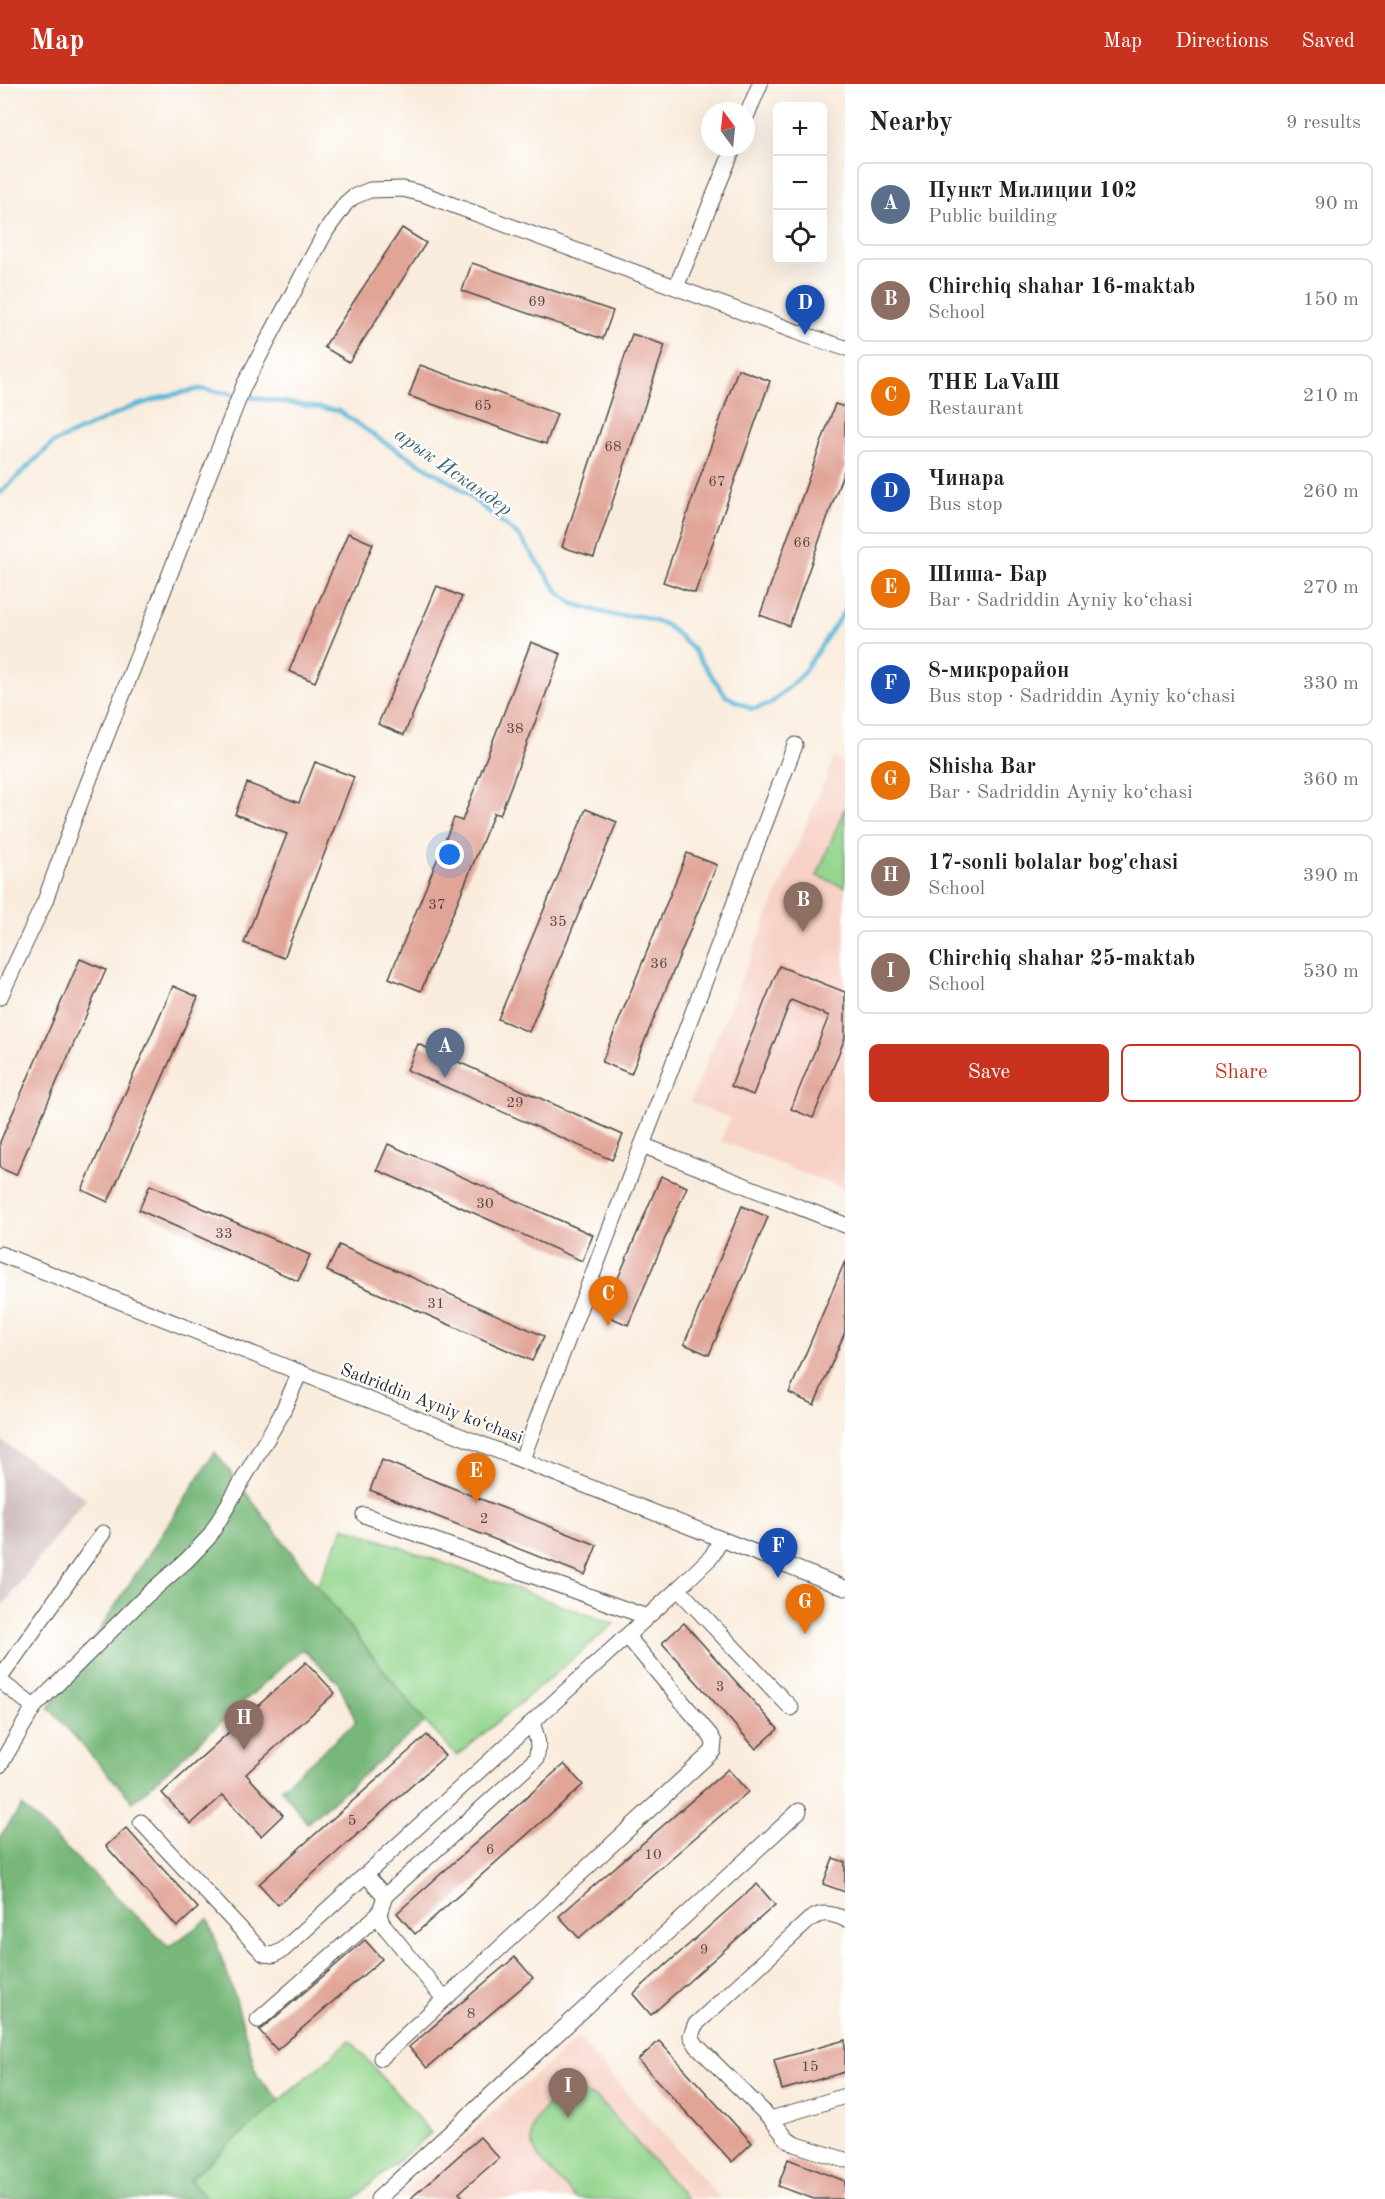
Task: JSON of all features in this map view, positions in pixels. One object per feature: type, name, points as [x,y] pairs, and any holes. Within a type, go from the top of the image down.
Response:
[{"type":"street","points":[[752,102],[760,84]]},
{"type":"street","points":[[676,286],[730,156]]},
{"type":"street","points":[[0,997],[45,901],[77,810],[244,385],[326,231],[353,197],[370,190],[403,189],[423,194],[845,348]]},
{"type":"street","points":[[522,1459],[795,745]]},
{"type":"street","points":[[642,1145],[845,1225]]},
{"type":"street","name":"Sadriddin Ayniy ko‘chasi","points":[[1,1255],[845,1588]]},
{"type":"street","points":[[0,1765],[34,1707],[138,1603],[186,1561],[209,1537],[281,1415],[300,1372]]},
{"type":"street","points":[[364,1515],[647,1617]]},
{"type":"street","points":[[34,1707],[0,1680],[103,1533]]},
{"type":"street","points":[[141,1822],[264,1954],[273,1955],[283,1950],[366,1875],[678,1589],[712,1556],[721,1539]]},
{"type":"street","points":[[678,1589],[791,1708]]},
{"type":"street","points":[[381,2058],[713,1751],[714,1742],[710,1735],[627,1636]]},
{"type":"street","points":[[258,2020],[379,1914],[385,1896],[536,1759],[539,1748],[538,1738],[532,1723]]},
{"type":"street","points":[[378,2199],[799,1811]]},
{"type":"street","points":[[366,1875],[385,1896]]},
{"type":"street","points":[[845,1919],[829,1912],[818,1914],[809,1920],[695,2025],[691,2036],[698,2046],[771,2119],[787,2139],[794,2144],[845,2160]]},
{"type":"street","points":[[379,1914],[388,1933],[444,1999]]},
{"type":"street","points":[[771,2119],[845,2096]]},
{"type":"shaded area","points":[[834,758],[845,763],[845,1189],[721,1141],[730,1118],[690,1102]]},
{"type":"shaded area","points":[[0,1440],[86,1498],[0,1609]]},
{"type":"shaded area","points":[[578,2038],[721,2199],[394,2199]]},
{"type":"green space","points":[[845,807],[845,887],[817,876]]},
{"type":"green space","points":[[215,1452],[425,1722],[307,1823],[281,1788],[356,1722],[338,1682],[302,1649],[133,1802],[49,1708]]},
{"type":"green space","points":[[344,1527],[614,1624],[457,1756],[425,1722],[317,1586]]},
{"type":"green space","points":[[22,1806],[169,1947],[208,1919],[236,2000],[257,2075],[280,2101],[190,2179],[207,2199],[0,2199],[0,1836]]},
{"type":"green space","points":[[350,2040],[431,2133],[354,2199],[207,2199],[189,2179]]},
{"type":"green space","points":[[572,2093],[586,2094],[598,2099],[687,2199],[577,2199],[539,2158],[532,2132],[539,2114],[546,2107]]},
{"type":"building","points":[[402,228],[426,243],[349,362],[324,347]]},
{"type":"building","points":[[472,263],[613,311],[603,339],[462,291]]},
{"type":"building","points":[[632,334],[665,345],[594,557],[562,547]]},
{"type":"building","points":[[420,365],[557,414],[546,444],[409,396]]},
{"type":"building","points":[[738,369],[770,381],[695,593],[663,582]]},
{"type":"building","points":[[835,404],[845,407],[845,468],[789,626],[760,615]]},
{"type":"building","points":[[348,533],[373,544],[315,682],[289,671]]},
{"type":"building","points":[[437,586],[462,597],[404,735],[378,724]]},
{"type":"building","points":[[531,642],[561,654],[500,815],[494,813],[421,991],[389,978],[454,818],[462,821]]},
{"type":"building","points":[[315,762],[354,777],[284,958],[244,943],[287,834],[235,814],[247,783],[299,803]]},
{"type":"building","points":[[586,809],[617,822],[529,1032],[498,1019]]},
{"type":"building","points":[[687,853],[717,865],[631,1074],[602,1062]]},
{"type":"building","points":[[80,959],[106,970],[16,1175],[0,1168],[0,1142]]},
{"type":"building","points":[[779,966],[845,992],[845,1038],[813,1118],[791,1109],[829,1016],[791,1000],[753,1095],[731,1086]]},
{"type":"building","points":[[173,986],[198,997],[108,1202],[82,1190]]},
{"type":"building","points":[[418,1044],[623,1135],[612,1160],[407,1070]]},
{"type":"building","points":[[388,1144],[593,1235],[582,1261],[377,1170]]},
{"type":"building","points":[[661,1176],[687,1187],[628,1325],[603,1314]]},
{"type":"building","points":[[150,1185],[310,1255],[298,1281],[139,1210]]},
{"type":"building","points":[[742,1206],[768,1217],[709,1355],[684,1344]]},
{"type":"building","points":[[339,1245],[544,1336],[532,1361],[327,1271]]},
{"type":"building","points":[[845,1261],[845,1332],[814,1405],[789,1393]]},
{"type":"building","points":[[382,1460],[597,1545],[585,1575],[370,1490]]},
{"type":"building","points":[[684,1623],[778,1729],[756,1749],[662,1643]]},
{"type":"building","points":[[306,1662],[335,1693],[246,1774],[283,1815],[261,1836],[223,1795],[191,1824],[162,1793]]},
{"type":"building","points":[[427,1735],[445,1756],[278,1905],[259,1884]]},
{"type":"building","points":[[564,1764],[583,1785],[415,1934],[397,1913]]},
{"type":"building","points":[[728,1769],[748,1792],[579,1938],[559,1916]]},
{"type":"building","points":[[126,1828],[198,1908],[177,1927],[106,1846]]},
{"type":"building","points":[[833,1858],[845,1862],[845,1892],[823,1884]]},
{"type":"building","points":[[757,1884],[775,1905],[651,2015],[633,1994]]},
{"type":"building","points":[[365,1940],[382,1959],[277,2050],[259,2030]]},
{"type":"building","points":[[515,1957],[533,1978],[427,2068],[409,2047]]},
{"type":"building","points":[[845,2040],[845,2072],[782,2090],[774,2060]]},
{"type":"building","points":[[659,2041],[752,2143],[732,2162],[638,2060]]},
{"type":"building","points":[[480,2137],[499,2158],[459,2193],[465,2199],[410,2199]]},
{"type":"building","points":[[788,2159],[845,2181],[845,2199],[814,2199],[778,2186]]},
{"type":"waterway","name":"арык Искандер","points":[[0,493],[53,443],[129,408],[166,396],[200,389],[339,411],[384,442],[457,486],[520,537],[559,593],[574,604],[616,616],[640,616],[667,625],[692,648],[726,696],[752,709],[770,704],[801,676],[845,610]]},
{"type":"place","name":"Чинара","points":[[805,335]]},
{"type":"place","name":"Chirchiq shahar 16-maktab","points":[[803,932]]},
{"type":"place","name":"Пункт Милиции 102","points":[[445,1078]]},
{"type":"place","name":"THE LaVaШ","points":[[608,1326]]},
{"type":"place","name":"Шиша- Бар","points":[[476,1503]]},
{"type":"place","name":"8-микрорайон","points":[[778,1578]]},
{"type":"place","name":"Shisha Bar","points":[[805,1634]]},
{"type":"place","name":"17-sonli bolalar bog'chasi","points":[[244,1750]]},
{"type":"place","name":"Chirchiq shahar 25-maktab","points":[[568,2118]]}]
